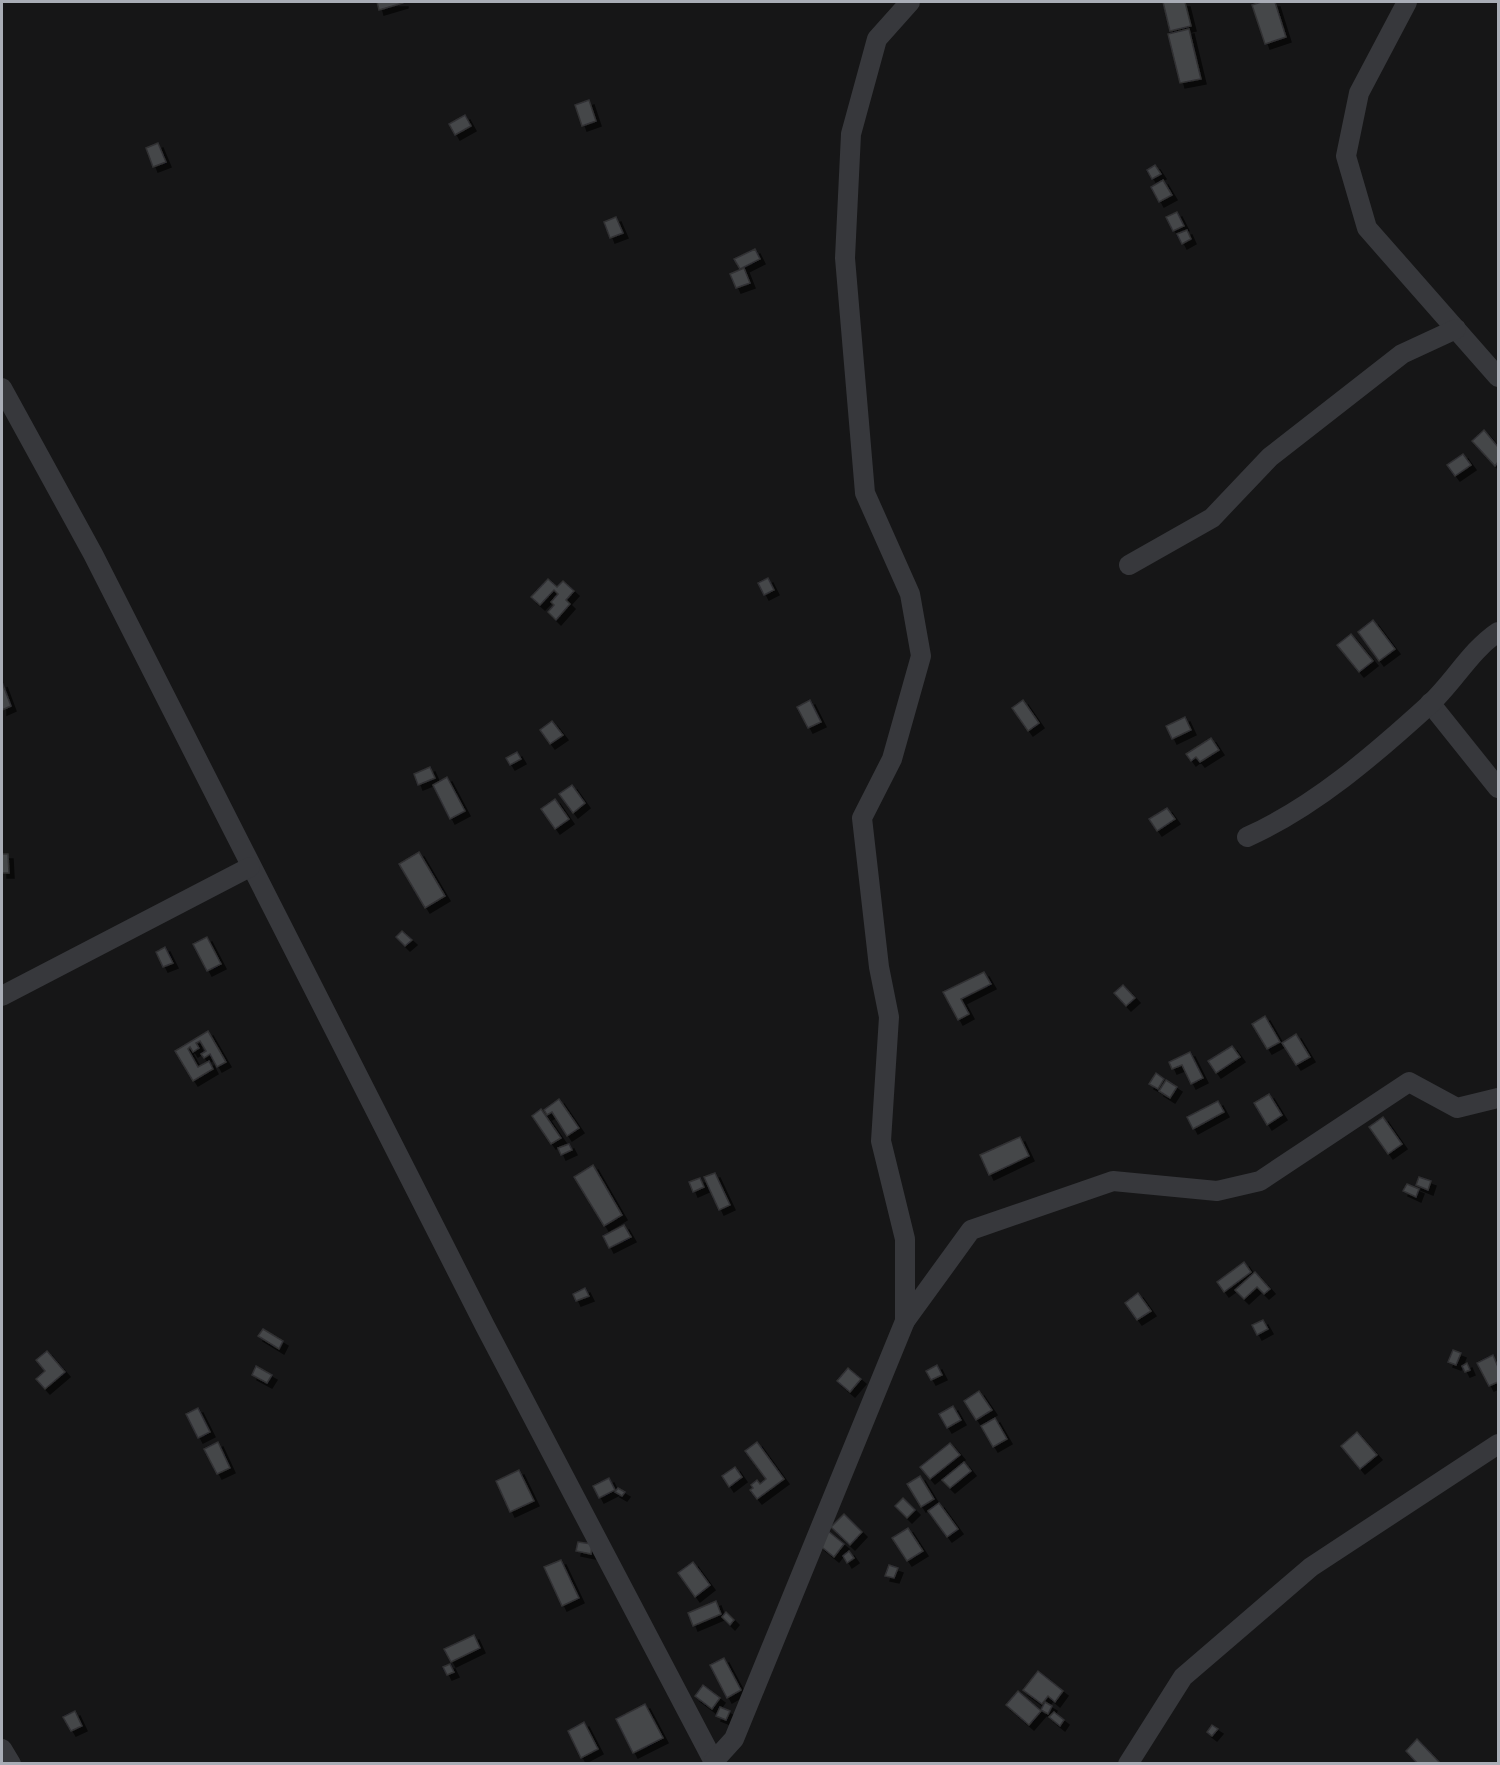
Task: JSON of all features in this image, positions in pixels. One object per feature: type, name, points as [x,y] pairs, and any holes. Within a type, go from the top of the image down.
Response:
[{"type":"street","points":[[905,1321],[905,1239],[881,1141],[889,1017],[879,967],[862,818],[892,759],[921,656],[910,594],[865,493],[845,258],[850,134],[877,39],[910,2]]},
{"type":"street","points":[[1407,2],[1359,93],[1346,156],[1367,228],[1498,377]]},
{"type":"street","points":[[1129,565],[1212,518],[1270,458],[1402,354],[1456,330]]},
{"type":"street","points":[[2,388],[93,554],[479,1315],[715,1762],[734,1738],[905,1321],[971,1230],[1113,1181],[1217,1191],[1260,1180],[1409,1082],[1457,1108],[1498,1098]]},
{"type":"street","points":[[1247,837],[1282,821],[1337,782],[1430,703],[1483,643],[1498,632]]},
{"type":"street","points":[[1430,703],[1498,788]]},
{"type":"street","points":[[2,996],[250,867]]},
{"type":"street","points":[[1128,1764],[1184,1677],[1311,1568],[1498,1444]]},
{"type":"street","points":[[2,1749],[11,1764]]},
{"type":"building","points":[[377,2],[403,2],[403,3],[379,10]]},
{"type":"building","points":[[1163,2],[1185,2],[1191,26],[1170,31]]},
{"type":"building","points":[[1261,2],[1275,2],[1286,37],[1265,44],[1252,5]]},
{"type":"building","points":[[1189,29],[1201,79],[1180,83],[1168,34]]},
{"type":"building","points":[[589,100],[596,121],[582,126],[575,105]]},
{"type":"building","points":[[465,115],[471,126],[455,135],[449,124]]},
{"type":"building","points":[[158,143],[166,162],[153,167],[146,148]]},
{"type":"building","points":[[1155,165],[1161,174],[1152,179],[1147,170]]},
{"type":"building","points":[[1163,180],[1172,195],[1159,202],[1151,187]]},
{"type":"building","points":[[1177,212],[1184,226],[1173,231],[1166,217]]},
{"type":"building","points":[[616,217],[623,233],[610,238],[604,222]]},
{"type":"building","points":[[1187,230],[1191,239],[1182,244],[1177,234]]},
{"type":"building","points":[[755,249],[760,259],[740,269],[734,259]]},
{"type":"building","points":[[744,268],[750,283],[736,288],[730,274]]},
{"type":"building","points":[[1484,430],[1498,447],[1498,462],[1495,466],[1472,441]]},
{"type":"building","points":[[1463,454],[1471,465],[1455,476],[1447,465]]},
{"type":"building","points":[[768,578],[774,590],[764,595],[758,583]]},
{"type":"building","points":[[548,579],[557,587],[563,581],[574,591],[566,600],[570,604],[556,620],[548,612],[554,605],[551,602],[558,594],[554,590],[540,605],[531,597]]},
{"type":"building","points":[[1373,620],[1395,649],[1379,661],[1358,632]]},
{"type":"building","points":[[1351,634],[1373,661],[1359,672],[1337,645]]},
{"type":"building","points":[[2,682],[11,706],[2,710]]},
{"type":"building","points":[[810,700],[821,722],[808,728],[797,707]]},
{"type":"building","points":[[1023,700],[1039,723],[1028,731],[1012,708]]},
{"type":"building","points":[[1185,717],[1191,730],[1172,739],[1166,726]]},
{"type":"building","points":[[552,721],[563,735],[550,744],[540,730]]},
{"type":"building","points":[[1211,738],[1219,750],[1200,762],[1196,757],[1191,761],[1186,754]]},
{"type":"building","points":[[517,752],[521,759],[510,765],[506,758]]},
{"type":"building","points":[[430,767],[435,778],[418,785],[414,774]]},
{"type":"building","points":[[447,777],[465,811],[450,819],[433,785]]},
{"type":"building","points":[[572,785],[585,803],[573,813],[559,794]]},
{"type":"building","points":[[555,799],[569,819],[555,829],[541,809]]},
{"type":"building","points":[[1167,808],[1175,819],[1157,831],[1149,819]]},
{"type":"building","points":[[419,852],[445,896],[425,908],[399,864]]},
{"type":"building","points":[[2,854],[8,854],[9,873],[2,873]]},
{"type":"building","points":[[402,931],[412,940],[405,946],[396,937]]},
{"type":"building","points":[[207,937],[221,964],[207,971],[193,944]]},
{"type":"building","points":[[165,947],[173,963],[163,967],[156,952]]},
{"type":"building","points":[[984,972],[991,984],[961,999],[969,1014],[958,1020],[943,992]]},
{"type":"building","points":[[1123,985],[1135,998],[1126,1006],[1114,993]]},
{"type":"building","points":[[1265,1016],[1280,1042],[1267,1049],[1252,1024]]},
{"type":"building","points":[[208,1031],[226,1062],[217,1067],[210,1054],[204,1058],[201,1054],[206,1051],[200,1041],[196,1043],[199,1048],[193,1052],[190,1047],[188,1049],[198,1067],[209,1061],[213,1069],[193,1081],[175,1051]]},
{"type":"building","points":[[1296,1034],[1310,1057],[1296,1065],[1282,1043]]},
{"type":"building","points":[[1232,1046],[1240,1057],[1216,1073],[1208,1061]]},
{"type":"building","points":[[1190,1052],[1203,1078],[1191,1084],[1182,1065],[1172,1069],[1169,1062]]},
{"type":"building","points":[[1156,1073],[1164,1079],[1158,1089],[1149,1084]]},
{"type":"building","points":[[1166,1080],[1177,1087],[1170,1098],[1159,1091]]},
{"type":"building","points":[[1269,1094],[1282,1115],[1267,1125],[1254,1103]]},
{"type":"building","points":[[559,1099],[579,1128],[567,1136],[552,1112],[547,1115],[544,1110]]},
{"type":"building","points":[[1218,1101],[1224,1112],[1193,1129],[1187,1117]]},
{"type":"building","points":[[541,1109],[561,1138],[551,1144],[532,1116]]},
{"type":"building","points":[[1383,1117],[1402,1144],[1388,1154],[1369,1127]]},
{"type":"building","points":[[1020,1137],[1029,1156],[989,1175],[980,1155]]},
{"type":"building","points":[[569,1144],[572,1150],[561,1155],[558,1148]]},
{"type":"building","points":[[593,1165],[622,1215],[604,1226],[574,1177]]},
{"type":"building","points":[[715,1173],[730,1205],[719,1210],[704,1177]]},
{"type":"building","points":[[1419,1177],[1431,1181],[1428,1190],[1416,1185]]},
{"type":"building","points":[[700,1178],[704,1187],[693,1192],[689,1182]]},
{"type":"building","points":[[1407,1184],[1419,1189],[1416,1197],[1403,1191]]},
{"type":"building","points":[[624,1225],[631,1237],[609,1248],[603,1236]]},
{"type":"building","points":[[1244,1262],[1251,1272],[1224,1292],[1217,1282]]},
{"type":"building","points":[[1255,1272],[1270,1289],[1264,1294],[1257,1287],[1244,1299],[1235,1290]]},
{"type":"building","points":[[585,1288],[589,1296],[576,1301],[573,1294]]},
{"type":"building","points":[[1138,1293],[1151,1311],[1137,1320],[1125,1303]]},
{"type":"building","points":[[1263,1320],[1268,1329],[1257,1335],[1252,1325]]},
{"type":"building","points":[[263,1329],[283,1341],[279,1349],[258,1336]]},
{"type":"building","points":[[1453,1350],[1461,1353],[1456,1365],[1448,1362]]},
{"type":"building","points":[[47,1351],[65,1372],[45,1389],[36,1379],[45,1371],[36,1360]]},
{"type":"building","points":[[1493,1355],[1498,1367],[1498,1382],[1489,1386],[1477,1363]]},
{"type":"building","points":[[1467,1363],[1470,1370],[1465,1372],[1462,1366]]},
{"type":"building","points":[[937,1365],[942,1375],[931,1380],[926,1371]]},
{"type":"building","points":[[256,1366],[272,1375],[267,1383],[252,1375]]},
{"type":"building","points":[[848,1368],[861,1379],[850,1392],[837,1381]]},
{"type":"building","points":[[979,1391],[992,1410],[976,1420],[964,1401]]},
{"type":"building","points":[[953,1406],[961,1420],[947,1428],[939,1414]]},
{"type":"building","points":[[198,1408],[210,1432],[198,1438],[186,1414]]},
{"type":"building","points":[[995,1418],[1007,1439],[993,1447],[981,1426]]},
{"type":"building","points":[[1357,1432],[1377,1455],[1360,1469],[1341,1446]]},
{"type":"building","points":[[218,1442],[230,1468],[217,1474],[204,1449]]},
{"type":"building","points":[[757,1442],[784,1479],[757,1499],[750,1490],[753,1488],[751,1485],[757,1480],[760,1484],[766,1479],[745,1451]]},
{"type":"building","points":[[950,1443],[960,1455],[930,1479],[920,1467]]},
{"type":"building","points":[[964,1462],[971,1471],[950,1488],[942,1480]]},
{"type":"building","points":[[735,1467],[742,1477],[729,1487],[722,1476]]},
{"type":"building","points":[[519,1470],[534,1501],[510,1512],[496,1481]]},
{"type":"building","points":[[920,1476],[934,1499],[921,1507],[907,1484]]},
{"type":"building","points":[[609,1478],[615,1490],[599,1498],[593,1486]]},
{"type":"building","points":[[618,1488],[625,1492],[622,1496],[615,1492]]},
{"type":"building","points":[[903,1498],[915,1510],[907,1518],[895,1506]]},
{"type":"building","points":[[939,1503],[958,1529],[947,1537],[928,1511]]},
{"type":"building","points":[[844,1514],[862,1532],[850,1545],[831,1527]]},
{"type":"building","points":[[908,1528],[923,1551],[907,1561],[892,1538]]},
{"type":"building","points":[[828,1531],[844,1544],[834,1557],[818,1544]]},
{"type":"building","points":[[578,1542],[592,1544],[591,1554],[576,1551]]},
{"type":"building","points":[[849,1551],[854,1558],[847,1563],[843,1556]]},
{"type":"building","points":[[561,1560],[579,1598],[562,1606],[544,1567]]},
{"type":"building","points":[[693,1562],[710,1585],[695,1597],[678,1573]]},
{"type":"building","points":[[889,1565],[898,1568],[894,1578],[885,1576]]},
{"type":"building","points":[[716,1601],[721,1614],[693,1626],[688,1613]]},
{"type":"building","points":[[726,1612],[734,1620],[730,1625],[722,1617]]},
{"type":"building","points":[[474,1635],[480,1648],[451,1662],[444,1649]]},
{"type":"building","points":[[724,1658],[741,1690],[727,1698],[710,1665]]},
{"type":"building","points":[[450,1664],[454,1672],[447,1675],[443,1667]]},
{"type":"building","points":[[1038,1671],[1063,1691],[1055,1702],[1048,1696],[1042,1704],[1023,1690]]},
{"type":"building","points":[[703,1685],[720,1698],[712,1709],[695,1696]]},
{"type":"building","points":[[1018,1691],[1041,1711],[1029,1725],[1006,1705]]},
{"type":"building","points":[[1045,1702],[1052,1706],[1048,1714],[1041,1710]]},
{"type":"building","points":[[645,1704],[663,1738],[633,1753],[616,1719]]},
{"type":"building","points":[[720,1707],[730,1711],[726,1720],[716,1716]]},
{"type":"building","points":[[75,1711],[82,1726],[71,1731],[63,1717]]},
{"type":"building","points":[[1054,1712],[1064,1720],[1060,1726],[1049,1717]]},
{"type":"building","points":[[584,1722],[598,1749],[581,1758],[568,1731]]},
{"type":"building","points":[[1212,1725],[1218,1729],[1212,1736],[1207,1732]]},
{"type":"building","points":[[1417,1739],[1441,1764],[1418,1764],[1406,1751]]}]
